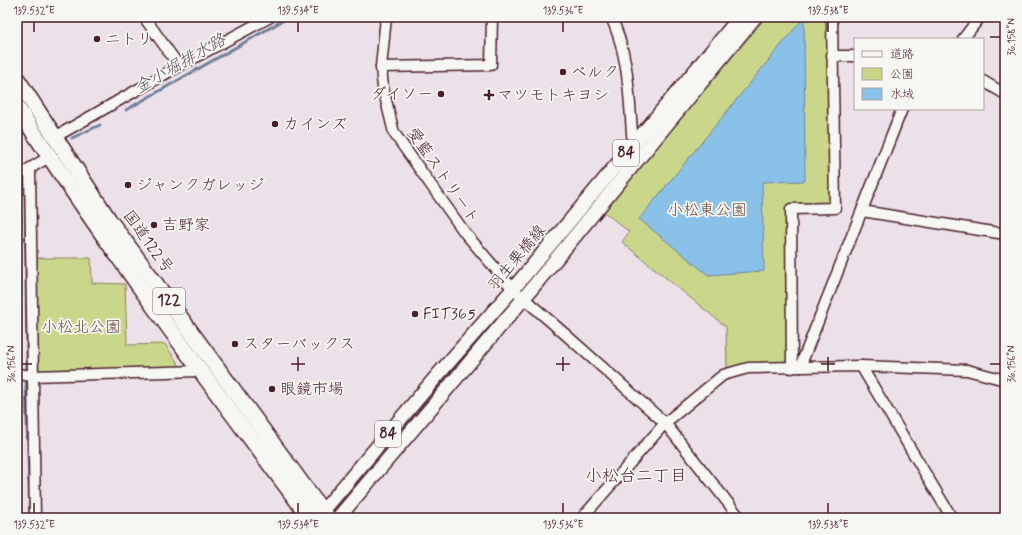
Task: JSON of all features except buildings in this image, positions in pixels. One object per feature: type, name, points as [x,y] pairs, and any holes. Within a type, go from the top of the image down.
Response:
[{"type":"highway","name":"国道122号","points":[[17,79],[109,220],[319,516]]},
{"type":"highway","name":"国道122号","points":[[17,107],[49,157],[200,371],[319,516]]},
{"type":"main road","name":"羽生栗橋線","points":[[319,516],[436,377],[513,289],[740,17]]},
{"type":"main road","name":"羽生栗橋線","points":[[338,518],[524,298],[755,17]]},
{"type":"street","points":[[144,17],[179,66]]},
{"type":"street","points":[[55,137],[179,66],[270,17]]},
{"type":"street","name":"愛藍ストリート","points":[[386,17],[382,88],[394,133],[465,233],[513,289],[665,423],[740,518]]},
{"type":"street","points":[[382,67],[491,65],[492,17]]},
{"type":"street","points":[[611,17],[617,29],[626,62],[633,145]]},
{"type":"street","points":[[796,368],[791,209],[835,208],[832,17]]},
{"type":"street","points":[[964,38],[980,17]]},
{"type":"street","points":[[832,56],[854,56]]},
{"type":"street","points":[[984,82],[1005,94]]},
{"type":"street","points":[[796,368],[862,211],[902,110]]},
{"type":"street","points":[[17,176],[49,157]]},
{"type":"street","points":[[30,169],[35,518]]},
{"type":"street","points":[[862,211],[1005,234]]},
{"type":"street","points":[[861,366],[952,518]]},
{"type":"street","points":[[582,518],[665,423],[723,375],[748,368],[861,366],[967,370],[1005,380]]},
{"type":"street","points":[[17,374],[33,376],[200,371]]},
{"type":"green space","name":"小松東公園","points":[[766,17],[828,17],[829,204],[787,205],[789,361],[749,363],[727,368],[726,327],[622,242],[629,232],[603,211]]},
{"type":"green space","name":"小松北公園","points":[[36,258],[91,258],[92,283],[125,284],[127,345],[165,344],[183,371],[38,372]]},
{"type":"water","points":[[804,17],[805,181],[762,182],[764,271],[708,275],[639,219]]},
{"type":"waterway","name":"金小堀排水路","points":[[126,110],[289,17]]},
{"type":"waterway","name":"金小堀排水路","points":[[72,138],[100,125]]},
{"type":"waterway","points":[[25,186],[26,389],[30,518]]},
{"type":"place","name":"ニトリ","points":[[97,39]]},
{"type":"place","name":"ベルク","points":[[563,72]]},
{"type":"place","name":"ダイソー","points":[[441,94]]},
{"type":"place","name":"マツモトキヨシ","points":[[489,95]]},
{"type":"place","name":"カインズ","points":[[275,124]]},
{"type":"place","name":"ジャンクガレッジ","points":[[128,185]]},
{"type":"place","name":"吉野家","points":[[154,225]]},
{"type":"place","name":"FIT365","points":[[415,314]]},
{"type":"place","name":"スターバックス","points":[[235,344]]},
{"type":"place","name":"眼鏡市場","points":[[272,389]]},
{"type":"district","name":"小松台二丁目","points":[[636,476]]}]
